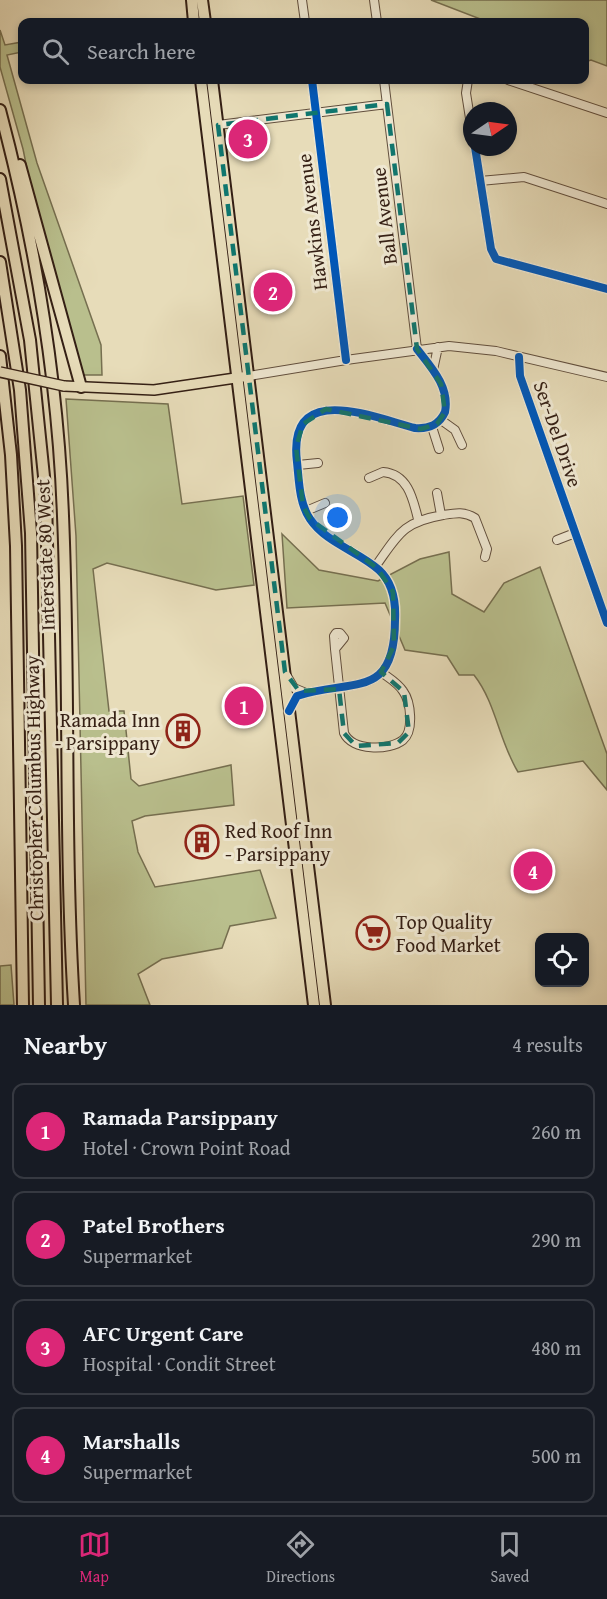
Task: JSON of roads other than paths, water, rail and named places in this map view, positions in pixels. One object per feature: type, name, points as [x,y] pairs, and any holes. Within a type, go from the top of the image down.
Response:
[{"type":"highway","points":[[192,0],[194,18]]},
{"type":"highway","points":[[202,0],[204,18]]},
{"type":"highway","points":[[201,84],[314,1005]]},
{"type":"highway","points":[[213,84],[326,1005]]},
{"type":"highway","name":"Interstate 80 West","points":[[0,110],[2,132],[30,244],[57,422],[63,515],[74,1005]]},
{"type":"highway","points":[[2,132],[15,144],[81,387]]},
{"type":"highway","name":"Christopher Columbus Highway","points":[[0,179],[30,340],[46,496],[57,1005]]},
{"type":"highway","name":"Christopher Columbus Highway","points":[[0,262],[20,390],[31,525],[40,1002]]},
{"type":"highway","points":[[0,356],[10,445],[16,546],[23,1005]]},
{"type":"main road","points":[[0,372],[64,386],[154,390],[249,376]]},
{"type":"street","points":[[302,0],[304,18]]},
{"type":"street","points":[[374,0],[376,18]]},
{"type":"street","name":"Hawkins Avenue","points":[[312,84],[346,360]]},
{"type":"street","name":"Ball Avenue","points":[[384,84],[417,349]]},
{"type":"street","points":[[467,84],[467,102]]},
{"type":"street","points":[[520,84],[607,113]]},
{"type":"street","points":[[218,125],[387,104]]},
{"type":"street","points":[[476,156],[491,249],[496,259],[607,289]]},
{"type":"street","points":[[480,181],[524,177],[607,204]]},
{"type":"street","points":[[433,370],[438,347]]},
{"type":"street","points":[[249,376],[438,347],[482,348],[607,377]]},
{"type":"street","points":[[289,711],[294,699],[307,693],[360,685],[381,672],[394,650],[396,614],[390,586],[375,567],[322,532],[306,511],[298,465],[299,431],[307,419],[326,409],[341,409],[416,428],[432,427],[441,420],[446,412],[446,398],[433,370],[417,349]]},
{"type":"street","name":"Ser-Del Drive","points":[[519,357],[520,376],[607,623]]},
{"type":"street","points":[[441,420],[455,430],[462,445]]},
{"type":"street","points":[[432,427],[439,449]]},
{"type":"street","points":[[298,465],[318,463]]},
{"type":"street","points":[[369,478],[378,472],[383,472],[399,478],[409,488],[418,519]]},
{"type":"street","points":[[436,493],[441,515]]},
{"type":"street","points":[[306,511],[325,502]]},
{"type":"street","points":[[375,567],[393,541],[409,524],[418,519],[459,513],[475,518],[487,549],[485,557]]},
{"type":"street","points":[[557,540],[575,533]]},
{"type":"street","points":[[335,649],[344,732],[350,742],[367,747],[398,742],[405,738],[410,729],[406,696],[402,689],[381,672]]},
{"type":"street","points":[[285,672],[294,688],[307,693]]},
{"type":"place","name":"AFC Urgent Care","points":[[248,139]]},
{"type":"place","name":"Patel Brothers","points":[[273,292]]},
{"type":"place","name":"Ramada Parsippany","points":[[244,706]]},
{"type":"place","name":"Ramada Inn - Parsippany","points":[[183,731]]},
{"type":"place","name":"Red Roof Inn - Parsippany","points":[[202,842]]},
{"type":"place","name":"Marshalls","points":[[533,871]]},
{"type":"place","name":"Top Quality Food Market","points":[[373,933]]}]
